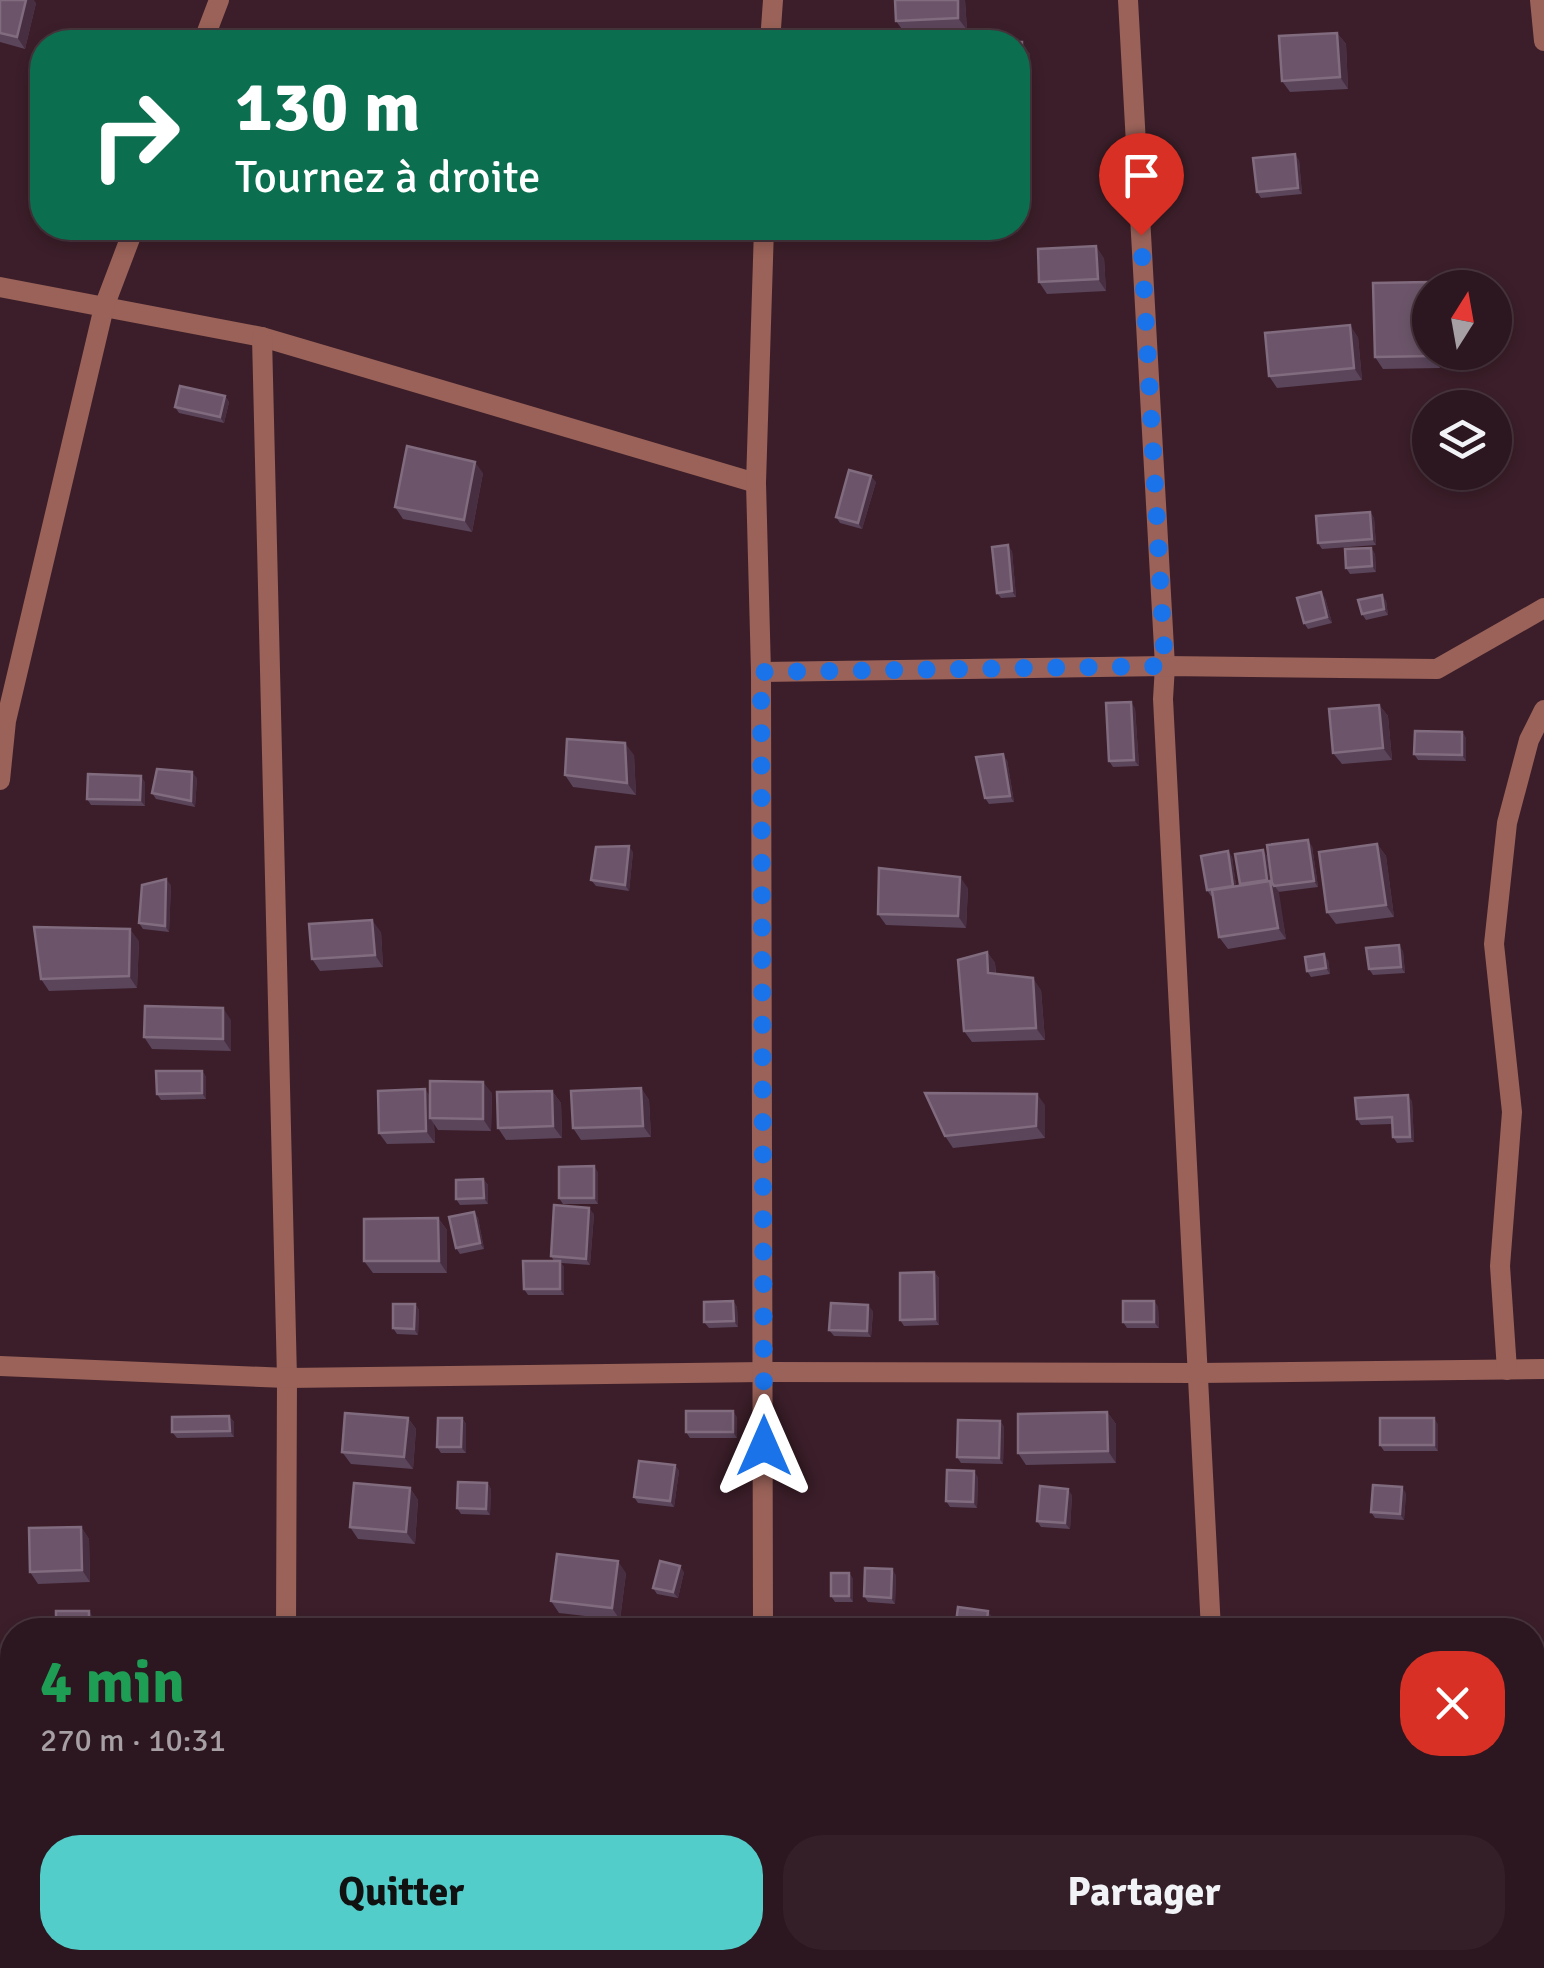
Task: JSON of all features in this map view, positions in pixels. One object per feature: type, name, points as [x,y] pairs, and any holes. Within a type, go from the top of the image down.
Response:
[{"type":"street","points":[[208,30],[219,0]]},
{"type":"street","points":[[771,30],[773,0]]},
{"type":"street","points":[[1128,0],[1165,666],[1163,699],[1210,1618]]},
{"type":"street","points":[[1540,0],[1544,41]]},
{"type":"street","points":[[0,780],[6,721],[104,307],[129,240]]},
{"type":"street","points":[[763,1618],[761,672],[756,483],[764,240]]},
{"type":"street","points":[[0,287],[262,337],[756,483]]},
{"type":"street","points":[[262,337],[287,1378],[286,1618]]},
{"type":"street","points":[[761,672],[1165,666],[1437,669],[1544,608]]},
{"type":"street","points":[[1507,1370],[1500,1266],[1512,1112],[1494,944],[1507,823],[1529,740],[1544,710]]},
{"type":"street","points":[[0,1366],[287,1378],[1544,1369]]},
{"type":"building","points":[[0,0],[26,0],[17,37],[0,33]]},
{"type":"building","points":[[895,0],[958,0],[958,18],[896,21]]},
{"type":"building","points":[[1337,33],[1340,77],[1282,81],[1279,36]]},
{"type":"building","points":[[1295,154],[1298,188],[1257,192],[1253,158]]},
{"type":"building","points":[[1096,246],[1098,279],[1039,282],[1038,249]]},
{"type":"building","points":[[1412,282],[1412,356],[1375,357],[1373,283]]},
{"type":"building","points":[[1350,325],[1354,368],[1269,376],[1265,333]]},
{"type":"building","points":[[180,386],[225,396],[220,417],[175,407]]},
{"type":"building","points":[[407,446],[475,462],[464,520],[395,507]]},
{"type":"building","points":[[849,470],[871,476],[858,523],[836,517]]},
{"type":"building","points":[[1370,512],[1372,539],[1318,543],[1316,516]]},
{"type":"building","points":[[1008,545],[1012,591],[997,593],[992,547]]},
{"type":"building","points":[[1371,548],[1372,566],[1346,568],[1345,549]]},
{"type":"building","points":[[1321,592],[1327,617],[1304,623],[1297,598]]},
{"type":"building","points":[[1382,595],[1384,609],[1362,614],[1358,600]]},
{"type":"building","points":[[1131,702],[1134,760],[1109,761],[1106,703]]},
{"type":"building","points":[[1379,705],[1383,748],[1333,753],[1329,709]]},
{"type":"building","points":[[1415,731],[1462,732],[1462,755],[1414,754]]},
{"type":"building","points":[[567,739],[625,743],[627,783],[565,775]]},
{"type":"building","points":[[1003,754],[1010,796],[985,798],[976,757]]},
{"type":"building","points":[[157,769],[192,772],[191,801],[152,793]]},
{"type":"building","points":[[88,774],[141,776],[140,800],[87,799]]},
{"type":"building","points":[[1308,840],[1314,881],[1274,886],[1267,845]]},
{"type":"building","points":[[1377,844],[1386,905],[1327,912],[1319,852]]},
{"type":"building","points":[[629,846],[625,885],[591,880],[596,847]]},
{"type":"building","points":[[1263,850],[1267,880],[1240,884],[1235,854]]},
{"type":"building","points":[[1228,851],[1233,886],[1207,890],[1201,856]]},
{"type":"building","points":[[879,868],[960,877],[958,916],[878,914]]},
{"type":"building","points":[[166,879],[165,926],[139,923],[142,885]]},
{"type":"building","points":[[1270,881],[1278,928],[1219,937],[1212,890]]},
{"type":"building","points":[[372,920],[375,955],[312,959],[309,924]]},
{"type":"building","points":[[34,927],[130,929],[129,976],[41,979]]},
{"type":"building","points":[[1399,945],[1401,967],[1369,969],[1366,948]]},
{"type":"building","points":[[987,952],[988,973],[1033,978],[1036,1028],[964,1031],[958,960]]},
{"type":"building","points":[[1324,954],[1326,968],[1307,971],[1305,957]]},
{"type":"building","points":[[145,1006],[223,1008],[223,1039],[144,1037]]},
{"type":"building","points":[[156,1071],[202,1071],[202,1093],[157,1094]]},
{"type":"building","points":[[430,1081],[483,1082],[483,1119],[430,1118]]},
{"type":"building","points":[[641,1088],[643,1126],[573,1128],[571,1091]]},
{"type":"building","points":[[425,1089],[426,1131],[379,1133],[378,1091]]},
{"type":"building","points":[[552,1091],[553,1126],[498,1128],[497,1092]]},
{"type":"building","points":[[925,1093],[1037,1094],[1036,1126],[945,1136]]},
{"type":"building","points":[[1408,1095],[1410,1137],[1393,1137],[1392,1117],[1357,1119],[1355,1098]]},
{"type":"building","points":[[594,1166],[594,1198],[559,1198],[559,1167]]},
{"type":"building","points":[[483,1179],[484,1198],[456,1199],[456,1180]]},
{"type":"building","points":[[554,1205],[589,1208],[586,1259],[551,1256]]},
{"type":"building","points":[[474,1212],[480,1243],[456,1248],[449,1217]]},
{"type":"building","points":[[438,1218],[439,1261],[364,1261],[364,1219]]},
{"type":"building","points":[[523,1261],[560,1261],[560,1289],[524,1289]]},
{"type":"building","points":[[934,1272],[935,1319],[900,1320],[900,1273]]},
{"type":"building","points":[[733,1301],[734,1321],[704,1322],[704,1302]]},
{"type":"building","points":[[1123,1301],[1154,1301],[1154,1322],[1123,1322]]},
{"type":"building","points":[[831,1303],[868,1305],[867,1331],[829,1330]]},
{"type":"building","points":[[393,1304],[415,1304],[414,1329],[393,1328]]},
{"type":"building","points":[[686,1411],[733,1411],[733,1432],[686,1432]]},
{"type":"building","points":[[1107,1412],[1108,1451],[1018,1453],[1018,1414]]},
{"type":"building","points":[[345,1413],[408,1418],[404,1457],[342,1452]]},
{"type":"building","points":[[229,1416],[230,1431],[172,1432],[172,1417]]},
{"type":"building","points":[[438,1418],[462,1418],[461,1447],[437,1447]]},
{"type":"building","points":[[1380,1418],[1434,1418],[1434,1445],[1380,1445]]},
{"type":"building","points":[[958,1420],[1000,1421],[999,1458],[957,1457]]},
{"type":"building","points":[[639,1461],[675,1465],[670,1501],[634,1497]]},
{"type":"building","points":[[947,1470],[974,1471],[973,1502],[946,1501]]},
{"type":"building","points":[[458,1482],[487,1483],[486,1509],[457,1508]]},
{"type":"building","points":[[354,1483],[410,1488],[406,1532],[350,1527]]},
{"type":"building","points":[[1373,1485],[1402,1487],[1400,1514],[1371,1512]]},
{"type":"building","points":[[1040,1486],[1068,1489],[1065,1523],[1037,1521]]},
{"type":"building","points":[[81,1527],[82,1570],[30,1572],[29,1528]]},
{"type":"building","points":[[557,1554],[618,1561],[612,1608],[551,1601]]},
{"type":"building","points":[[660,1561],[680,1566],[673,1592],[653,1588]]},
{"type":"building","points":[[865,1568],[892,1569],[891,1598],[864,1596]]},
{"type":"building","points":[[831,1573],[849,1573],[849,1596],[831,1596]]},
{"type":"building","points":[[958,1607],[988,1611],[987,1618],[957,1618]]},
{"type":"building","points":[[56,1611],[89,1611],[89,1618],[56,1618]]},
{"type":"route","points":[[764,1446],[761,672],[1165,666],[1141,235]]}]
